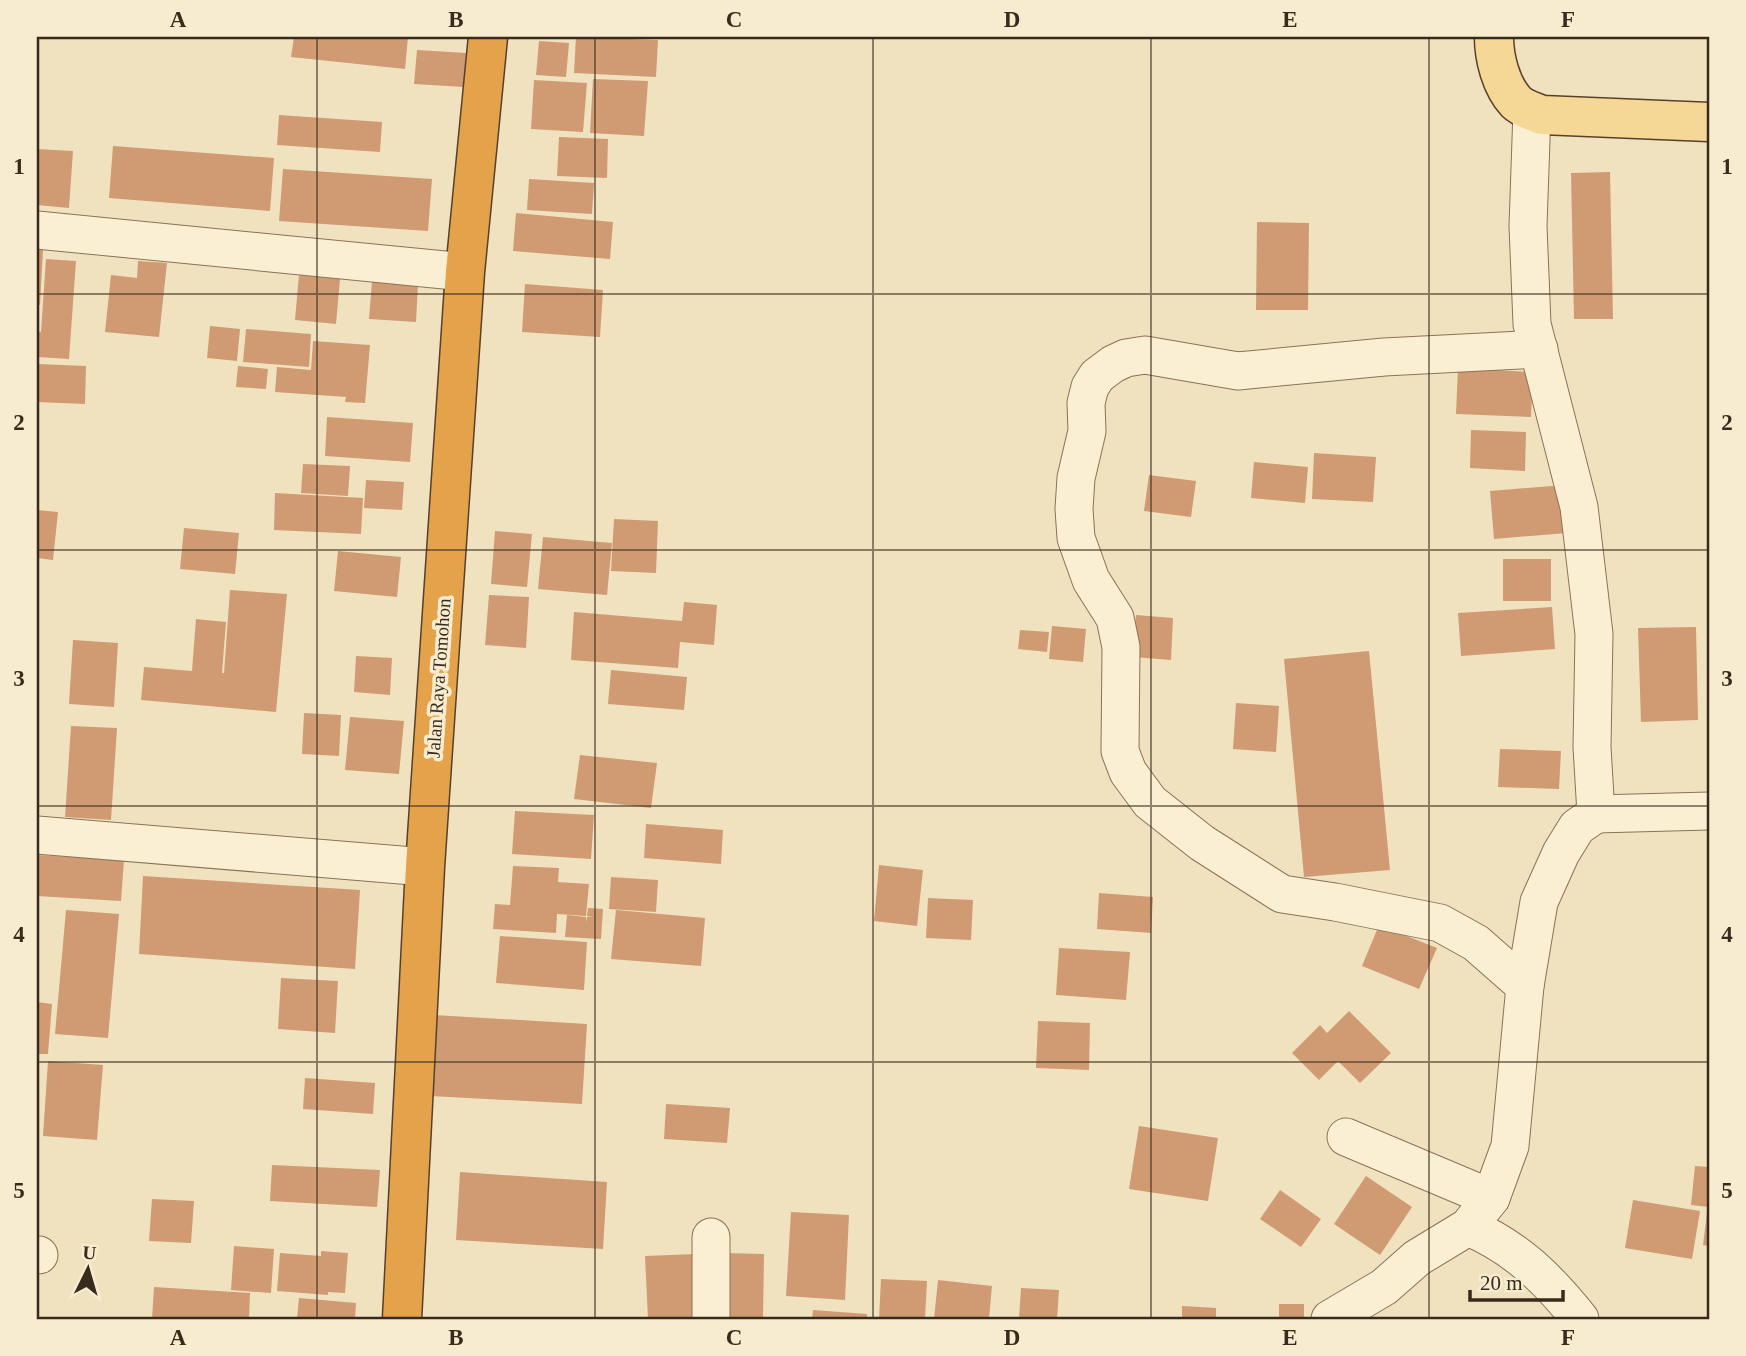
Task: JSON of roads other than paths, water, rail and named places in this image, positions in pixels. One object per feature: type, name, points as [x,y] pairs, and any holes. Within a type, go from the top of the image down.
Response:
[{"type":"highway","name":"Jalan Raya Tomohon","points":[[402,1319],[425,867],[465,272],[488,37]]},
{"type":"main road","points":[[1494,37],[1494,51],[1502,77],[1514,100],[1542,115],[1709,122]]},
{"type":"street","points":[[1532,111],[1528,226],[1532,324],[1579,507],[1594,634],[1592,747],[1596,814]]},
{"type":"street","points":[[37,230],[465,272]]},
{"type":"street","points":[[1525,986],[1476,943],[1440,923],[1282,894],[1202,844],[1150,802],[1128,772],[1120,751],[1121,647],[1115,618],[1091,580],[1076,538],[1073,509],[1076,478],[1087,431],[1086,403],[1090,387],[1097,376],[1126,358],[1145,355],[1238,371],[1384,358],[1539,349]]},
{"type":"street","points":[[1330,1319],[1384,1287],[1417,1258],[1468,1227],[1491,1198],[1510,1146],[1525,986],[1539,902],[1561,853],[1577,827],[1596,814],[1709,811]]},
{"type":"street","points":[[37,835],[425,867]]},
{"type":"street","points":[[1346,1137],[1491,1198]]},
{"type":"street","points":[[1468,1227],[1493,1238],[1530,1264],[1557,1290],[1580,1319]]},
{"type":"street","points":[[711,1237],[711,1319]]}]
